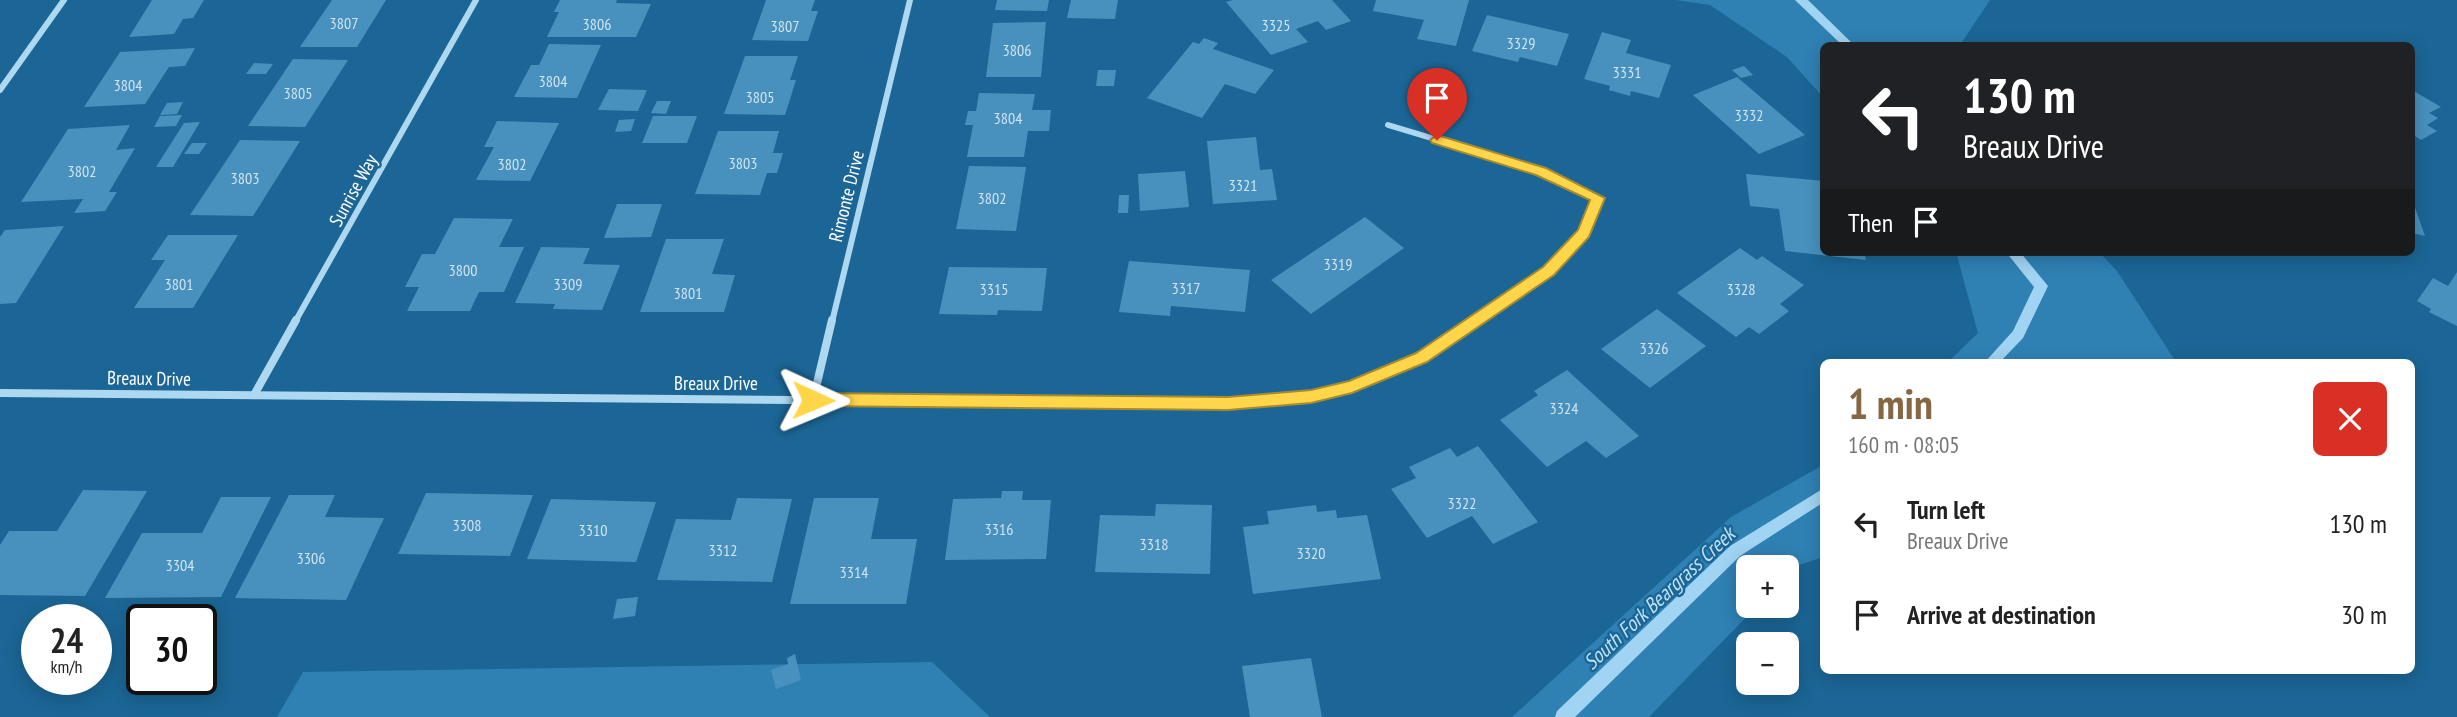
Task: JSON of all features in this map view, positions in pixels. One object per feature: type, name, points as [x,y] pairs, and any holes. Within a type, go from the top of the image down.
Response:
[{"type":"street","points":[[0,90],[64,0]]},
{"type":"street","name":"Sunrise Way","points":[[254,395],[477,0]]},
{"type":"street","name":"Rimonte Drive","points":[[813,400],[910,0]]},
{"type":"street","name":"Breaux Drive","points":[[0,393],[1228,404],[1321,394],[1352,386],[1421,357],[1548,271],[1584,233],[1598,198],[1541,171],[1388,125]]},
{"type":"shaded area","points":[[1676,0],[1990,0],[1962,42],[1820,42],[1820,94],[1787,57],[1710,5]]},
{"type":"shaded area","points":[[1957,256],[2103,256],[2117,271],[2174,359],[1951,359],[1978,333]]},
{"type":"shaded area","points":[[1820,467],[1820,558],[1799,565],[1799,555],[1736,555],[1736,618],[1745,618],[1649,717],[1512,717],[1731,517]]},
{"type":"shaded area","points":[[932,662],[990,717],[277,717],[303,672]]},
{"type":"building","points":[[152,0],[204,0],[193,18],[183,19],[174,34],[129,37]]},
{"type":"building","points":[[332,0],[386,0],[357,47],[300,47]]},
{"type":"building","points":[[560,0],[617,0],[616,3],[651,4],[636,37],[547,37],[559,12],[554,12]]},
{"type":"building","points":[[766,0],[815,0],[811,11],[818,11],[808,41],[752,40]]},
{"type":"building","points":[[997,0],[1049,0],[1047,11],[995,10]]},
{"type":"building","points":[[1071,0],[1118,0],[1115,19],[1067,18]]},
{"type":"building","points":[[1332,0],[1351,21],[1326,30],[1318,21],[1296,29],[1308,42],[1271,55],[1226,2]]},
{"type":"building","points":[[1376,0],[1469,0],[1456,46],[1417,39],[1424,20],[1373,11]]},
{"type":"building","points":[[1487,15],[1569,34],[1557,66],[1520,57],[1518,62],[1472,51]]},
{"type":"building","points":[[1046,22],[1041,77],[986,77],[993,23]]},
{"type":"building","points":[[1602,32],[1631,40],[1626,53],[1671,65],[1659,98],[1631,91],[1630,96],[1609,90],[1610,86],[1584,79]]},
{"type":"building","points":[[1204,38],[1218,43],[1213,49],[1274,70],[1255,94],[1225,84],[1202,118],[1147,98],[1193,42],[1199,44]]},
{"type":"building","points":[[549,44],[601,45],[577,98],[514,97],[531,65],[539,65]]},
{"type":"building","points":[[195,48],[185,66],[169,67],[145,104],[84,107],[120,52]]},
{"type":"building","points":[[745,56],[798,56],[790,80],[796,80],[785,115],[724,114]]},
{"type":"building","points":[[293,59],[348,60],[305,127],[248,126]]},
{"type":"building","points":[[254,63],[273,64],[266,74],[246,74]]},
{"type":"building","points":[[1744,66],[1753,75],[1741,78],[1732,70]]},
{"type":"building","points":[[1098,70],[1116,70],[1114,86],[1096,86]]},
{"type":"building","points":[[1737,77],[1805,135],[1759,154],[1693,95]]},
{"type":"building","points":[[609,89],[647,90],[638,111],[598,110]]},
{"type":"building","points":[[2415,92],[2441,107],[2429,113],[2438,118],[2427,125],[2437,131],[2421,140],[2415,136]]},
{"type":"building","points":[[979,93],[1035,94],[1032,110],[1051,110],[1049,131],[1028,131],[1024,157],[967,157],[973,125],[965,125],[968,111],[976,111]]},
{"type":"building","points":[[657,101],[671,101],[666,114],[651,113]]},
{"type":"building","points":[[183,102],[177,114],[160,115],[167,103]]},
{"type":"building","points":[[182,115],[176,126],[154,127],[160,116]]},
{"type":"building","points":[[653,116],[697,116],[687,143],[642,143]]},
{"type":"building","points":[[635,119],[631,131],[615,132],[619,120]]},
{"type":"building","points":[[497,121],[559,123],[530,181],[476,180],[494,147],[484,147]]},
{"type":"building","points":[[200,122],[173,167],[156,167],[184,123]]},
{"type":"building","points":[[130,125],[116,150],[135,148],[109,192],[117,192],[105,211],[74,213],[83,199],[21,202],[68,129]]},
{"type":"building","points":[[718,131],[779,131],[773,153],[783,153],[777,173],[767,173],[760,195],[695,194]]},
{"type":"building","points":[[1256,137],[1260,170],[1272,169],[1277,200],[1213,204],[1207,141]]},
{"type":"building","points":[[240,140],[300,141],[253,216],[190,215]]},
{"type":"building","points":[[192,143],[207,143],[199,154],[184,154]]},
{"type":"building","points":[[969,166],[1026,167],[1016,231],[956,229]]},
{"type":"building","points":[[1185,171],[1189,207],[1140,211],[1138,174]]},
{"type":"building","points":[[1746,174],[1820,181],[1820,255],[1785,251],[1779,209],[1750,206]]},
{"type":"building","points":[[1119,195],[1129,195],[1128,213],[1118,213]]},
{"type":"building","points":[[617,204],[662,204],[651,237],[604,238]]},
{"type":"building","points":[[2415,208],[2425,236],[2415,234]]},
{"type":"building","points":[[1365,217],[1404,248],[1311,314],[1271,280]]},
{"type":"building","points":[[454,218],[513,219],[499,247],[524,247],[504,292],[479,292],[470,311],[407,311],[419,287],[405,287],[422,254],[435,254]]},
{"type":"building","points":[[64,226],[16,303],[0,304],[0,237],[5,230]]},
{"type":"building","points":[[168,235],[238,235],[193,308],[134,308],[165,260],[151,260]]},
{"type":"building","points":[[666,239],[724,239],[712,274],[735,275],[724,312],[640,312]]},
{"type":"building","points":[[541,247],[590,248],[583,264],[620,265],[602,310],[553,309],[555,304],[515,303]]},
{"type":"building","points":[[1740,248],[1757,260],[1762,256],[1804,285],[1780,304],[1789,311],[1759,334],[1749,327],[1736,337],[1677,293]]},
{"type":"building","points":[[1830,256],[1865,256],[1866,260]]},
{"type":"building","points":[[1129,261],[1250,270],[1245,312],[1171,306],[1170,316],[1119,312]]},
{"type":"building","points":[[949,267],[1047,268],[1042,311],[998,310],[997,315],[939,314]]},
{"type":"building","points":[[2457,272],[2457,326],[2429,312],[2431,309],[2417,301],[2433,278],[2448,286]]},
{"type":"building","points":[[1657,309],[1706,346],[1650,388],[1601,349]]},
{"type":"building","points":[[1567,370],[1639,436],[1606,458],[1586,441],[1547,467],[1500,420],[1538,395],[1534,391]]},
{"type":"building","points":[[1478,446],[1538,522],[1493,544],[1472,516],[1427,538],[1391,489],[1416,478],[1409,467],[1450,448],[1457,457]]},
{"type":"building","points":[[83,490],[147,491],[85,596],[0,595],[0,545],[9,531],[57,531]]},
{"type":"building","points":[[1002,491],[1023,491],[1022,500],[1051,500],[1046,559],[945,560],[953,499],[1001,498]]},
{"type":"building","points":[[426,493],[533,495],[510,556],[398,554]]},
{"type":"building","points":[[289,495],[335,495],[325,517],[384,518],[346,600],[235,598]]},
{"type":"building","points":[[221,497],[271,497],[221,597],[105,598],[142,533],[202,533]]},
{"type":"building","points":[[737,498],[792,499],[772,582],[657,580],[676,519],[731,520]]},
{"type":"building","points":[[814,498],[879,498],[871,539],[917,539],[906,604],[790,604]]},
{"type":"building","points":[[551,499],[656,502],[636,562],[527,559]]},
{"type":"building","points":[[1156,504],[1212,505],[1210,574],[1095,572],[1100,515],[1155,516]]},
{"type":"building","points":[[1316,505],[1317,512],[1336,510],[1337,518],[1367,515],[1381,579],[1253,594],[1243,527],[1269,524],[1267,511]]},
{"type":"building","points":[[638,597],[635,616],[613,619],[617,599]]},
{"type":"building","points":[[795,654],[801,680],[776,689],[771,670],[788,664],[787,658]]},
{"type":"building","points":[[1311,658],[1322,717],[1250,717],[1242,666]]},
{"type":"waterway","name":"South Fork Beargrass Creek","points":[[1801,0],[1846,42]]},
{"type":"waterway","name":"South Fork Beargrass Creek","points":[[1995,359],[2018,334],[2041,286],[2016,256]]},
{"type":"waterway","name":"South Fork Beargrass Creek","points":[[1563,717],[1735,551],[1820,497]]},
{"type":"route","points":[[813,400],[1228,404],[1311,396],[1352,386],[1421,357],[1548,271],[1584,233],[1598,198],[1541,171],[1437,140]]}]
